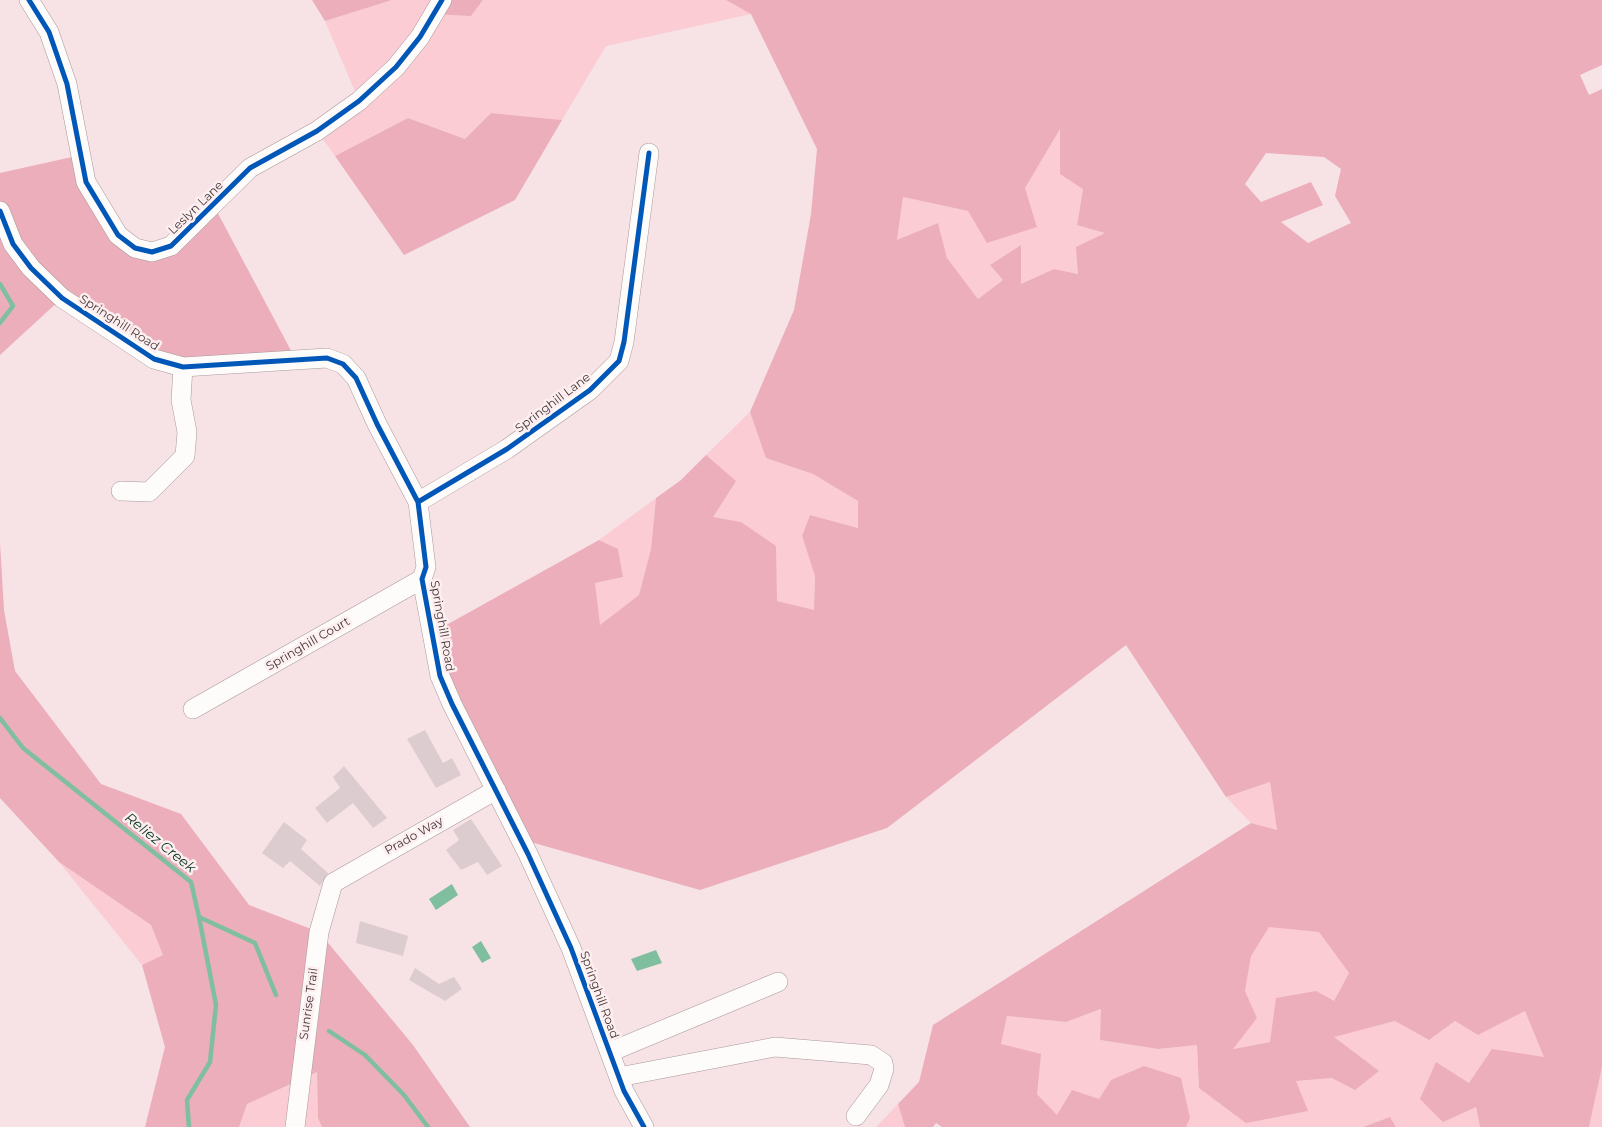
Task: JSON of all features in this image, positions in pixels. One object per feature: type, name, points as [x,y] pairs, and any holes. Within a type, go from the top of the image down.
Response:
[{"type":"street","name":"Leslyn Lane","points":[[29,0],[49,32],[67,84],[86,182],[118,234],[135,248],[152,252],[171,246],[250,168],[317,131],[359,101],[396,67],[420,37],[442,0]]},
{"type":"street","name":"Springhill Lane","points":[[418,502],[508,449],[590,390],[619,362],[624,342],[649,153]]},
{"type":"street","name":"Springhill Road","points":[[0,211],[13,244],[31,268],[62,298],[154,359],[183,366],[326,358],[343,364],[356,378],[377,424],[418,502],[426,567],[422,579],[440,676],[571,948],[624,1091],[644,1127]]},
{"type":"street","points":[[121,491],[149,492],[185,456],[187,432],[181,400],[183,366]]},
{"type":"street","name":"Springhill Court","points":[[193,709],[422,579]]},
{"type":"street","name":"Prado Way","points":[[333,883],[496,790]]},
{"type":"street","name":"Sunrise Trail","points":[[295,1127],[318,940],[333,883]]},
{"type":"street","points":[[610,1052],[778,982]]},
{"type":"street","points":[[619,1077],[775,1047],[871,1055],[883,1063],[884,1069],[879,1085],[856,1116]]},
{"type":"shaded area","points":[[312,0],[392,0],[325,21]]},
{"type":"shaded area","points":[[392,0],[442,0],[471,16],[483,0],[726,0],[751,14],[606,46],[562,120],[491,113],[465,139],[408,118],[335,156],[317,131],[359,101],[325,21]]},
{"type":"shaded area","points":[[442,0],[483,0],[471,16],[433,14]]},
{"type":"shaded area","points":[[726,0],[1602,0],[1602,65],[1580,75],[1589,95],[1602,89],[1602,1067],[1589,1127],[1480,1127],[1476,1107],[1443,1122],[1420,1099],[1436,1062],[1469,1083],[1492,1049],[1544,1057],[1525,1011],[1478,1035],[1455,1021],[1429,1040],[1395,1021],[1334,1037],[1379,1071],[1355,1090],[1332,1078],[1296,1081],[1308,1111],[1246,1123],[1199,1088],[1197,1045],[1158,1049],[1100,1040],[1101,1009],[1066,1022],[1007,1016],[1001,1044],[1041,1054],[1037,1094],[1057,1115],[1072,1090],[1099,1099],[1111,1080],[1144,1066],[1181,1078],[1190,1118],[1186,1127],[942,1127],[936,1123],[933,1127],[905,1127],[898,1104],[919,1082],[933,1025],[1251,823],[1277,830],[1270,782],[1226,797],[1126,645],[887,828],[700,890],[513,837],[432,633],[599,540],[618,549],[623,577],[595,583],[600,625],[639,595],[651,549],[656,498],[681,480],[706,455],[736,481],[713,517],[741,522],[776,546],[777,601],[814,610],[815,576],[802,536],[810,515],[858,528],[858,501],[813,474],[766,458],[750,412],[794,310],[811,214],[817,149],[751,14]],"holes":[[[1060,129],[1060,174],[1083,189],[1077,225],[1105,233],[1076,247],[1078,274],[1054,269],[1021,284],[1021,245],[990,265],[1003,280],[978,299],[947,258],[938,223],[897,240],[903,197],[968,211],[987,243],[1037,227],[1025,188]],[[1266,153],[1324,157],[1341,169],[1335,196],[1351,223],[1308,243],[1281,222],[1323,205],[1311,182],[1261,202],[1245,184]],[[1269,927],[1319,932],[1349,973],[1334,1001],[1316,991],[1276,998],[1270,1042],[1233,1049],[1257,1018],[1245,991],[1251,956]]]},
{"type":"shaded area","points":[[491,113],[562,120],[515,200],[404,255],[335,156],[408,118],[465,139]]},
{"type":"shaded area","points":[[1060,128],[1083,189],[1077,224],[1106,233],[1078,274],[1054,269],[1021,284],[1021,245],[990,265],[1003,280],[978,299],[947,258],[938,223],[897,241],[903,197],[1037,226],[1025,188]]},
{"type":"shaded area","points":[[81,155],[101,209],[152,252],[214,206],[296,360],[183,367],[62,298],[0,355],[0,173]]},
{"type":"shaded area","points":[[750,412],[767,458],[813,474],[858,501],[858,528],[810,515],[802,536],[815,576],[814,611],[777,601],[741,522],[712,517],[735,481],[706,455]]},
{"type":"shaded area","points":[[656,498],[651,549],[639,595],[599,626],[595,583],[623,577],[618,549],[599,540]]},
{"type":"shaded area","points":[[0,543],[4,610],[15,671],[101,784],[181,814],[249,905],[319,932],[413,1045],[470,1127],[322,1127],[318,1118],[317,1072],[247,1104],[239,1127],[145,1127],[165,1047],[142,965],[163,955],[151,925],[59,862],[0,798]]},
{"type":"shaded area","points":[[1270,782],[1277,830],[1251,823],[1226,797]]},
{"type":"shaded area","points":[[59,862],[151,925],[163,955],[142,965]]},
{"type":"shaded area","points":[[452,884],[458,895],[436,910],[429,899]]},
{"type":"shaded area","points":[[1269,926],[1319,932],[1349,973],[1334,1001],[1270,1042],[1232,1049],[1257,1018],[1245,991],[1251,956]]},
{"type":"shaded area","points":[[481,941],[491,958],[482,963],[472,947]]},
{"type":"shaded area","points":[[656,950],[662,963],[637,971],[631,959]]},
{"type":"shaded area","points":[[1102,1009],[1100,1040],[1158,1049],[1197,1045],[1199,1088],[1307,1111],[1296,1081],[1332,1078],[1333,1037],[1395,1021],[1429,1040],[1455,1021],[1478,1035],[1525,1011],[1545,1057],[1469,1083],[1436,1062],[1476,1107],[1480,1127],[1396,1127],[1390,1117],[1363,1127],[1186,1127],[1190,1118],[1111,1080],[1099,1099],[1057,1115],[1037,1094],[1001,1044],[1007,1016],[1066,1022]]},
{"type":"shaded area","points":[[1602,1066],[1602,1127],[1589,1127]]},
{"type":"shaded area","points":[[317,1072],[318,1118],[322,1127],[239,1127],[247,1104]]},
{"type":"shaded area","points":[[898,1104],[905,1127],[876,1127]]},
{"type":"shaded area","points":[[1390,1117],[1396,1127],[1363,1127]]},
{"type":"building","points":[[425,730],[443,763],[452,758],[461,775],[436,788],[407,739]]},
{"type":"building","points":[[344,766],[387,818],[373,828],[353,803],[327,823],[315,808],[340,788],[333,777]]},
{"type":"building","points":[[471,819],[502,866],[487,875],[478,862],[461,870],[446,850],[459,840],[453,830]]},
{"type":"building","points":[[284,822],[307,840],[301,849],[328,873],[320,886],[290,861],[283,868],[262,853]]},
{"type":"building","points":[[360,921],[408,936],[403,956],[356,943]]},
{"type":"building","points":[[415,968],[439,984],[454,977],[462,989],[445,1001],[409,980]]},
{"type":"waterway","name":"Reliez Creek","points":[[0,284],[13,306],[0,323]]},
{"type":"waterway","name":"Reliez Creek","points":[[0,718],[23,748],[191,882],[199,917],[255,943],[276,995]]},
{"type":"waterway","points":[[189,1127],[187,1100],[210,1062],[216,1005],[199,917]]},
{"type":"waterway","name":"Reliez Creek","points":[[329,1031],[365,1055],[404,1095],[428,1127]]},
{"type":"cycle path","points":[[29,0],[49,32],[67,84],[86,182],[118,235],[135,248],[152,252],[171,246],[250,168],[317,131],[359,101],[396,67],[420,37],[442,0]]},
{"type":"cycle path","points":[[418,502],[507,449],[590,390],[619,361],[624,342],[649,153]]},
{"type":"cycle path","points":[[0,211],[13,244],[31,268],[62,298],[154,359],[183,367],[327,358],[343,364],[356,378],[377,424],[418,502],[426,567],[422,579],[440,676],[452,704],[528,854],[571,948],[624,1091],[644,1127]]}]
